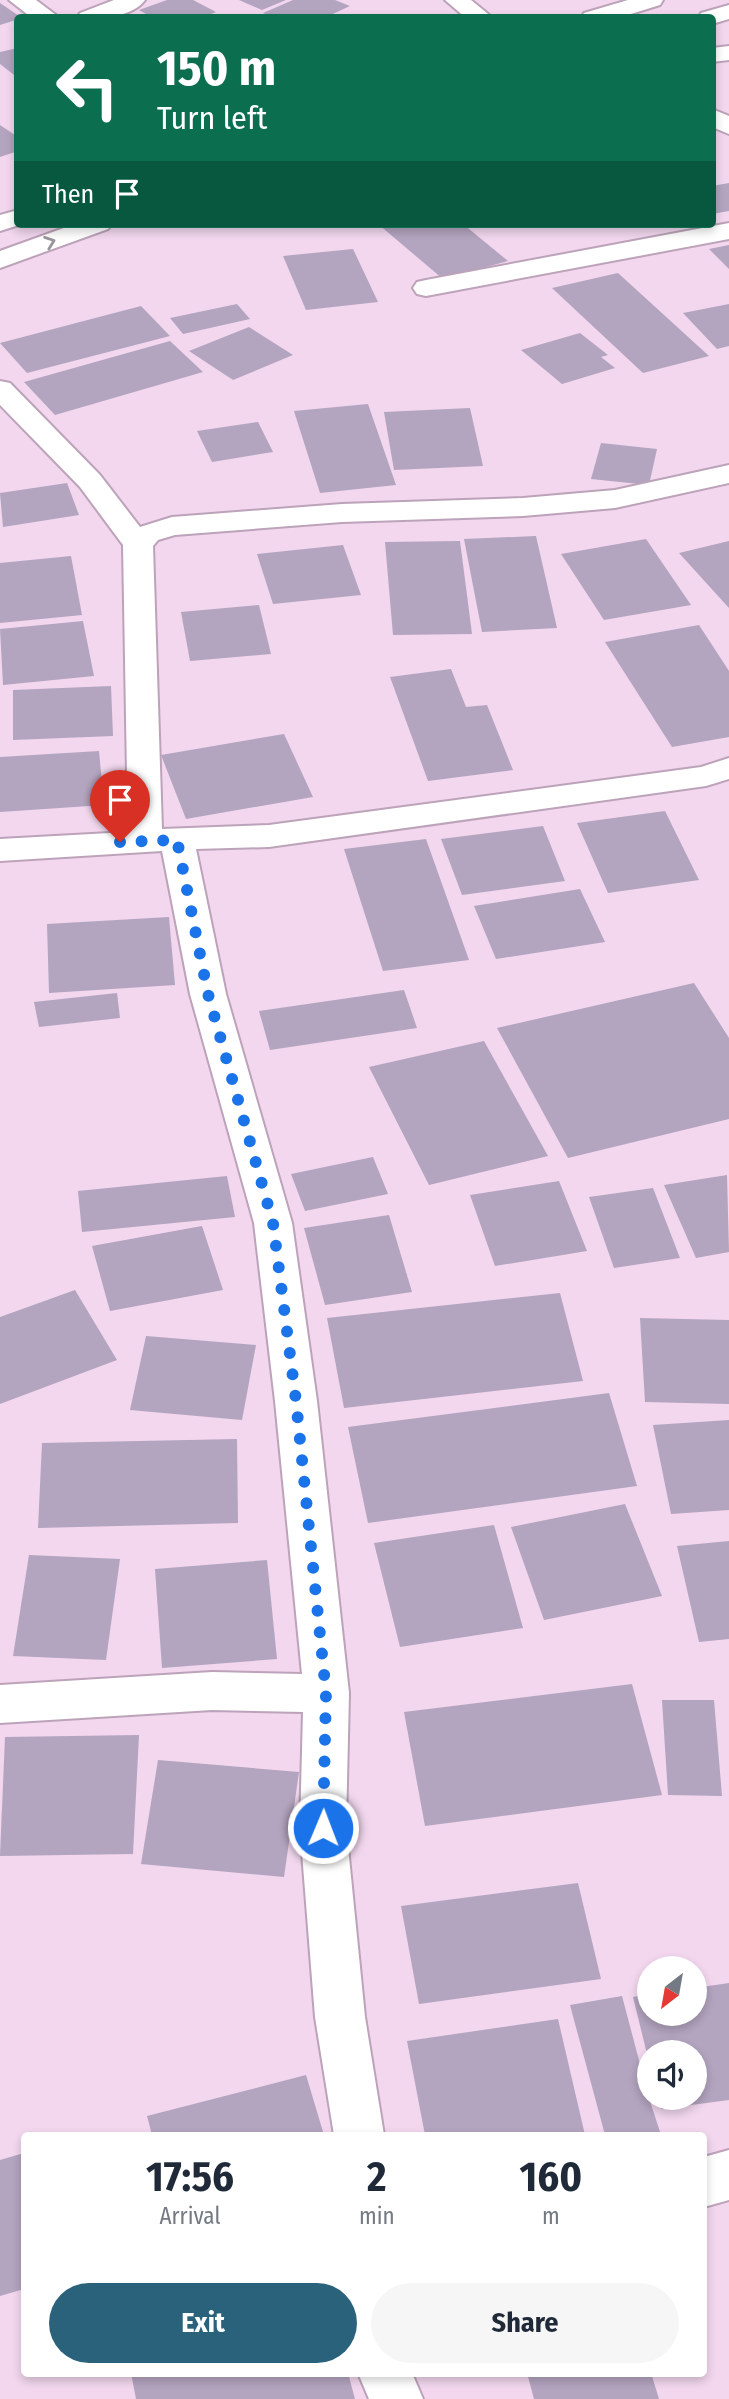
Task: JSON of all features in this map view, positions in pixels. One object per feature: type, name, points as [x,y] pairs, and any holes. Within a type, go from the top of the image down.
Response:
[{"type":"street","points":[[20,0],[43,14]]},
{"type":"street","points":[[98,14],[134,0]]},
{"type":"street","points":[[605,14],[652,0]]},
{"type":"street","points":[[0,260],[88,228]]},
{"type":"street","points":[[426,288],[729,231]]},
{"type":"street","points":[[0,389],[90,481],[138,544],[145,840]]},
{"type":"street","points":[[138,544],[148,534],[172,526],[342,513],[523,507],[615,499],[729,474]]},
{"type":"street","points":[[699,482],[729,504]]},
{"type":"street","points":[[0,849],[269,836],[706,776],[729,768]]},
{"type":"street","points":[[145,840],[177,840],[208,994],[273,1223],[296,1401],[326,1693],[323,1828],[340,2017],[359,2132]]},
{"type":"street","points":[[0,1704],[212,1691],[326,1693]]},
{"type":"street","points":[[707,2181],[729,2175]]},
{"type":"street","points":[[387,2377],[396,2399]]},
{"type":"building","points":[[167,0],[193,0],[216,12],[146,14],[139,10]]},
{"type":"building","points":[[239,0],[286,0],[262,10]]},
{"type":"building","points":[[293,0],[335,0],[350,6],[333,14],[263,13]]},
{"type":"building","points":[[0,3],[16,14],[14,21],[0,25]]},
{"type":"building","points":[[14,49],[14,75],[0,64],[0,52]]},
{"type":"building","points":[[0,125],[14,134],[14,152],[0,157]]},
{"type":"building","points":[[729,183],[729,211],[716,213],[716,185]]},
{"type":"building","points":[[383,228],[468,228],[508,261],[443,279]]},
{"type":"building","points":[[729,245],[729,269],[709,249]]},
{"type":"building","points":[[353,249],[378,302],[306,310],[283,256]]},
{"type":"building","points":[[618,273],[709,356],[643,373],[552,288]]},
{"type":"building","points":[[237,304],[250,319],[183,334],[170,318]]},
{"type":"building","points":[[729,304],[729,346],[717,349],[683,313]]},
{"type":"building","points":[[141,306],[170,336],[27,373],[0,343]]},
{"type":"building","points":[[249,327],[293,355],[233,380],[189,351]]},
{"type":"building","points":[[580,333],[608,355],[601,357],[615,368],[562,384],[521,350]]},
{"type":"building","points":[[170,341],[203,372],[55,415],[24,382]]},
{"type":"building","points":[[368,404],[396,485],[320,493],[294,411]]},
{"type":"building","points":[[470,408],[483,466],[394,470],[384,412]]},
{"type":"building","points":[[258,422],[273,452],[212,462],[197,431]]},
{"type":"building","points":[[601,443],[657,449],[649,485],[591,479]]},
{"type":"building","points":[[67,483],[79,515],[3,527],[0,493]]},
{"type":"building","points":[[536,536],[557,628],[482,632],[464,539]]},
{"type":"building","points":[[646,539],[691,605],[604,620],[561,554]]},
{"type":"building","points":[[460,541],[472,634],[393,635],[385,542]]},
{"type":"building","points":[[729,541],[729,608],[679,553]]},
{"type":"building","points":[[343,545],[361,595],[273,604],[257,554]]},
{"type":"building","points":[[71,556],[82,615],[0,623],[0,563]]},
{"type":"building","points":[[259,605],[271,654],[190,661],[181,612]]},
{"type":"building","points":[[83,621],[94,676],[3,685],[0,629]]},
{"type":"building","points":[[699,625],[729,671],[729,737],[672,747],[605,642]]},
{"type":"building","points":[[451,669],[466,707],[487,705],[513,770],[428,781],[390,677]]},
{"type":"building","points":[[111,686],[113,736],[13,740],[13,690]]},
{"type":"building","points":[[284,734],[313,797],[186,819],[161,755]]},
{"type":"building","points":[[99,751],[104,805],[0,812],[0,757]]},
{"type":"building","points":[[665,811],[699,880],[608,893],[577,823]]},
{"type":"building","points":[[543,826],[565,881],[462,895],[441,839]]},
{"type":"building","points":[[426,839],[469,960],[383,971],[344,849]]},
{"type":"building","points":[[580,889],[605,942],[496,959],[474,906]]},
{"type":"building","points":[[169,917],[175,985],[49,993],[47,924]]},
{"type":"building","points":[[694,983],[729,1038],[729,1119],[568,1158],[497,1028]]},
{"type":"building","points":[[404,990],[417,1028],[270,1050],[259,1011]]},
{"type":"building","points":[[117,993],[120,1018],[39,1027],[34,1002]]},
{"type":"building","points":[[484,1041],[548,1156],[429,1185],[369,1067]]},
{"type":"building","points":[[373,1157],[388,1194],[305,1211],[291,1174]]},
{"type":"building","points":[[727,1175],[729,1252],[696,1258],[664,1185]]},
{"type":"building","points":[[227,1176],[235,1217],[82,1232],[78,1191]]},
{"type":"building","points":[[559,1181],[587,1251],[495,1266],[470,1195]]},
{"type":"building","points":[[653,1188],[680,1258],[614,1268],[589,1197]]},
{"type":"building","points":[[389,1215],[412,1292],[325,1305],[304,1228]]},
{"type":"building","points":[[202,1226],[223,1290],[110,1311],[92,1246]]},
{"type":"building","points":[[75,1290],[117,1360],[0,1404],[0,1317]]},
{"type":"building","points":[[560,1293],[583,1381],[344,1408],[327,1318]]},
{"type":"building","points":[[640,1318],[729,1320],[729,1404],[645,1402]]},
{"type":"building","points":[[146,1336],[256,1345],[242,1420],[130,1410]]},
{"type":"building","points":[[609,1393],[637,1486],[368,1523],[348,1427]]},
{"type":"building","points":[[729,1420],[729,1510],[671,1514],[653,1425]]},
{"type":"building","points":[[237,1439],[238,1523],[38,1528],[42,1443]]},
{"type":"building","points":[[625,1504],[662,1596],[544,1620],[511,1527]]},
{"type":"building","points":[[494,1525],[523,1628],[400,1647],[374,1543]]},
{"type":"building","points":[[729,1541],[729,1639],[699,1642],[677,1546]]},
{"type":"building","points":[[29,1555],[120,1559],[106,1660],[13,1656]]},
{"type":"building","points":[[267,1560],[277,1659],[162,1668],[155,1569]]},
{"type":"building","points":[[632,1684],[662,1795],[425,1826],[404,1712]]},
{"type":"building","points":[[662,1700],[714,1700],[722,1796],[668,1795]]},
{"type":"building","points":[[139,1735],[133,1854],[0,1856],[5,1737]]},
{"type":"building","points":[[158,1760],[299,1772],[284,1877],[141,1864]]},
{"type":"building","points":[[578,1883],[601,1979],[419,2004],[401,1906]]},
{"type":"building","points":[[729,1983],[729,2100],[707,2103],[707,2040],[644,2040],[640,2026],[707,2026],[707,1986]]},
{"type":"building","points":[[622,1996],[637,2053],[637,2110],[653,2110],[660,2132],[604,2132],[570,2005]]},
{"type":"building","points":[[637,1996],[637,2013],[633,1997]]},
{"type":"building","points":[[558,2019],[584,2132],[424,2132],[407,2041]]},
{"type":"building","points":[[306,2075],[323,2132],[151,2132],[147,2116]]},
{"type":"building","points":[[21,2154],[21,2290],[0,2296],[0,2160]]},
{"type":"building","points":[[132,2377],[349,2377],[355,2399],[136,2399]]},
{"type":"building","points":[[528,2377],[652,2377],[659,2399],[534,2399]]},
{"type":"route","points":[[120,842],[177,840],[208,994],[264,1183],[273,1223],[296,1401],[326,1693],[323,1828]]}]
